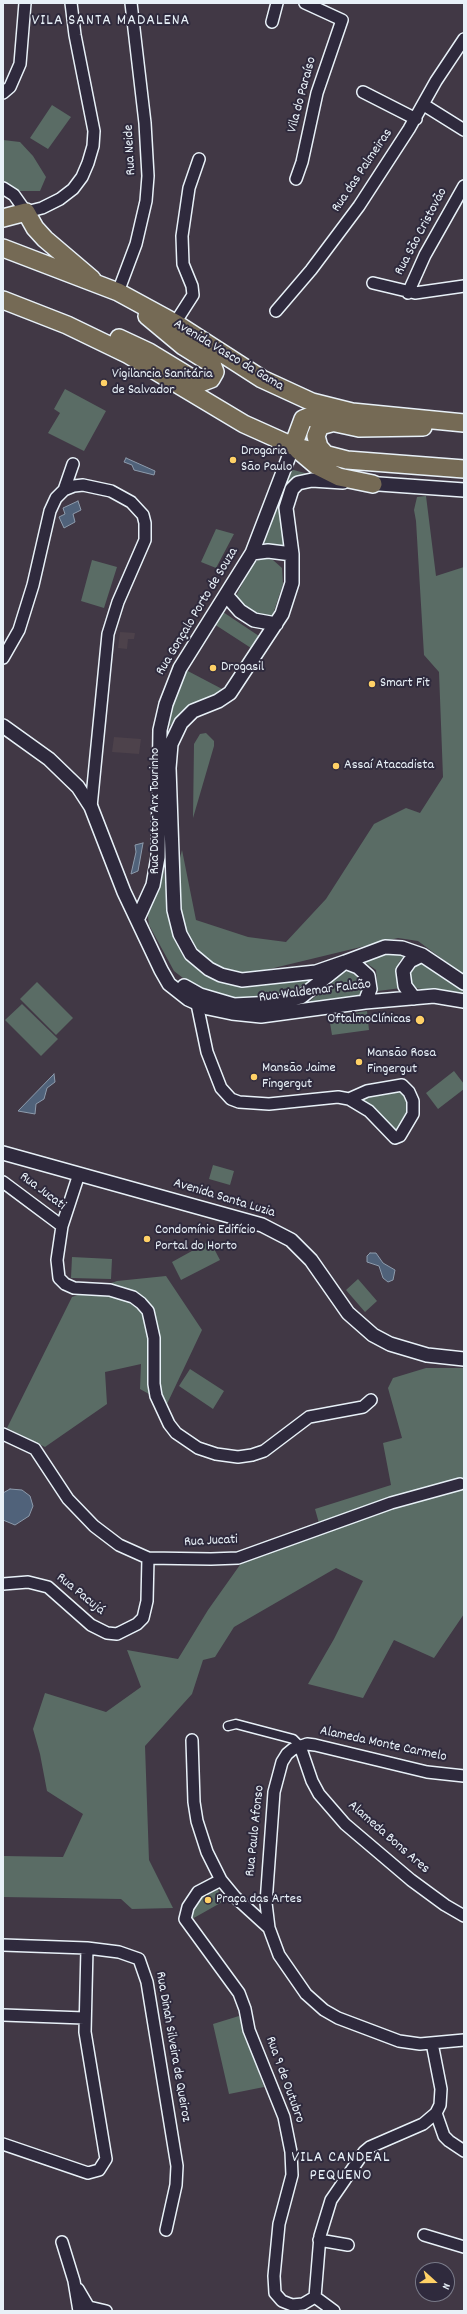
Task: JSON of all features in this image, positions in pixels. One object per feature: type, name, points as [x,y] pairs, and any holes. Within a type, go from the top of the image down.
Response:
[{"type":"main road","points":[[3,218],[26,212],[35,228],[45,239],[98,284]]},
{"type":"main road","name":"Avenida Vasco da Gama","points":[[3,248],[118,292],[175,323],[254,375],[312,402],[352,412],[464,423]]},
{"type":"main road","points":[[67,325],[128,342],[200,382],[211,379],[215,372],[212,364],[172,337],[118,292]]},
{"type":"main road","points":[[3,300],[67,325],[127,354],[244,424],[293,446],[327,456],[367,462],[460,470]]},
{"type":"main road","points":[[293,446],[306,417],[359,428],[464,426]]},
{"type":"main road","points":[[327,456],[316,441],[316,436],[320,426],[331,423]]},
{"type":"main road","points":[[293,446],[317,466],[339,477],[373,484]]},
{"type":"street","points":[[3,93],[10,87],[20,64],[25,3]]},
{"type":"street","points":[[3,188],[14,195],[26,212],[52,203],[73,189],[82,177],[93,146],[94,131],[75,35],[71,3]]},
{"type":"street","name":"Rua Neide","points":[[118,292],[136,244],[146,201],[148,176],[145,123],[131,3]]},
{"type":"street","points":[[272,22],[278,3]]},
{"type":"street","points":[[305,3],[326,7]]},
{"type":"street","name":"Vila do Paraíso","points":[[296,179],[302,162],[317,94],[342,20],[326,7]]},
{"type":"street","name":"Rua das Palmeiras","points":[[276,311],[340,233],[416,118],[436,81],[464,39]]},
{"type":"street","points":[[363,92],[416,118]]},
{"type":"street","points":[[424,105],[464,130]]},
{"type":"street","points":[[175,323],[193,295],[192,286],[183,264],[182,236],[189,188],[199,159]]},
{"type":"street","name":"Rua São Cristovão","points":[[408,292],[425,255],[464,186]]},
{"type":"street","points":[[373,282],[415,293],[464,286]]},
{"type":"street","name":"Rua Gonçalo Porto de Souza","points":[[138,918],[151,892],[156,872],[159,836],[160,730],[166,704],[180,668],[252,553],[293,446]]},
{"type":"street","points":[[64,490],[73,464]]},
{"type":"street","name":"Rua Doutor Arx Tourinho","points":[[344,962],[316,972],[252,981],[230,978],[209,969],[191,954],[180,934],[176,922],[170,783],[171,744],[175,733],[186,716],[202,706],[218,701],[230,693],[276,624],[290,591],[292,554],[286,508],[289,495],[298,484],[321,480],[464,490]]},
{"type":"street","points":[[3,658],[19,630],[25,612],[50,511],[56,498],[64,490],[74,486],[83,485],[111,491],[124,497],[138,508],[145,523],[145,540],[118,602],[108,634],[91,807]]},
{"type":"street","points":[[252,553],[268,551],[292,554]]},
{"type":"street","points":[[226,595],[240,611],[254,620],[276,624]]},
{"type":"street","name":"Rua Waldemar Falcão","points":[[3,726],[49,759],[67,774],[78,787],[91,807],[129,902],[138,918],[161,970],[204,1002],[232,1014],[260,1016],[365,1002],[440,996],[464,1001]]},
{"type":"street","name":"Rua Gonçalo Porto de Souza","points":[[129,902],[143,897],[148,891],[156,872]]},
{"type":"street","name":"Rua Waldemar Falcão","points":[[204,1002],[246,1006],[274,1003],[301,997],[344,962],[385,947],[402,948],[422,955],[464,984]]},
{"type":"street","points":[[414,998],[405,986],[403,971],[410,961],[422,955]]},
{"type":"street","points":[[344,962],[358,967],[368,976],[370,989],[365,1002]]},
{"type":"street","points":[[204,1002],[203,1036],[221,1088],[230,1099],[239,1102],[269,1104],[338,1097],[349,1099],[369,1111],[395,1138],[400,1136],[413,1114],[413,1101],[409,1092],[402,1085],[367,1091],[349,1099]]},
{"type":"street","name":"Avenida Santa Luzia","points":[[3,1153],[246,1220],[277,1232],[291,1240],[311,1260],[348,1313],[373,1335],[414,1352],[441,1358],[464,1359]]},
{"type":"street","points":[[79,1174],[62,1226],[57,1260],[59,1278],[65,1284],[74,1288],[121,1293],[142,1303],[148,1311],[152,1323],[154,1384],[156,1396],[168,1424],[176,1433],[198,1448],[226,1457],[252,1455],[264,1451],[310,1416],[363,1407],[371,1400]]},
{"type":"street","name":"Rua Jucati","points":[[3,1182],[62,1226]]},
{"type":"street","name":"Rua Jucati","points":[[3,1434],[35,1449],[68,1499],[94,1526],[119,1545],[148,1558],[238,1558],[392,1503],[460,1484]]},
{"type":"street","name":"Rua Pacujá","points":[[3,1584],[28,1582],[48,1587],[91,1625],[107,1633],[117,1634],[137,1624],[143,1618],[147,1601],[148,1558]]},
{"type":"street","name":"Alameda Monte Carmelo","points":[[228,1726],[236,1724],[293,1739],[300,1746],[315,1744],[427,1772],[464,1776]]},
{"type":"street","name":"Rua Paulo Afonso","points":[[192,1740],[193,1785],[197,1821],[207,1852],[221,1880],[235,1897],[269,1928]]},
{"type":"street","name":"Alameda Bons Ares","points":[[300,1746],[312,1781],[319,1794],[345,1824],[411,1880],[445,1905],[464,1916]]},
{"type":"street","name":"Rua Paulo Afonso","points":[[300,1746],[287,1754],[282,1762],[274,1792],[266,1886],[269,1928],[286,1968],[306,1994],[319,2006],[338,2018],[385,2037],[411,2044],[464,2040]]},
{"type":"street","name":"Rua 9 de Outubro","points":[[221,1880],[198,1892],[188,1907],[185,1919],[239,1993],[245,2009],[249,2030],[284,2117],[291,2152],[292,2175],[279,2224],[274,2281],[275,2293],[282,2301],[293,2308]]},
{"type":"street","name":"Rua Dinah Silveira de Queiroz","points":[[3,1945],[86,1948],[129,1954],[139,1959],[143,1968],[177,2166],[176,2185],[166,2230]]},
{"type":"street","points":[[3,2144],[88,2173],[99,2170],[104,2165],[106,2153],[84,2018],[86,1948]]},
{"type":"street","points":[[3,2015],[84,2018]]},
{"type":"street","points":[[311,2303],[322,2224],[331,2200],[364,2152],[378,2142],[423,2124],[436,2113],[440,2105],[441,2089],[432,2043]]},
{"type":"street","points":[[436,2113],[444,2136],[464,2151]]},
{"type":"street","points":[[424,2235],[464,2247]]},
{"type":"street","points":[[319,2240],[348,2245]]},
{"type":"street","points":[[62,2242],[74,2281],[86,2309],[106,2311]]},
{"type":"street","points":[[293,2308],[311,2303],[334,2311]]},
{"type":"shaded area","points":[[120,632],[135,633],[134,639],[128,639],[127,649],[118,648]]},
{"type":"shaded area","points":[[114,737],[141,739],[139,754],[112,752]]},
{"type":"green space","points":[[52,105],[71,117],[48,149],[30,138]]},
{"type":"green space","points":[[3,140],[20,142],[33,156],[46,177],[40,191],[20,191],[3,184]]},
{"type":"green space","points":[[65,389],[106,411],[84,451],[48,433],[60,413],[54,409]]},
{"type":"green space","points":[[290,469],[316,476],[296,477],[280,507],[285,556],[266,545],[263,540]]},
{"type":"green space","points":[[426,496],[436,576],[464,567],[464,975],[418,941],[398,938],[249,974],[216,966],[195,950],[179,918],[176,874],[182,850],[196,920],[248,937],[286,942],[326,899],[374,824],[406,808],[420,813],[443,777],[439,672],[424,655],[416,521],[414,510],[417,497]]},
{"type":"green space","points":[[216,529],[234,534],[216,568],[201,562]]},
{"type":"green space","points":[[262,558],[273,560],[282,568],[283,584],[272,617],[261,617],[234,600],[253,563]]},
{"type":"green space","points":[[92,560],[117,567],[104,608],[81,601]]},
{"type":"green space","points":[[223,612],[259,636],[251,648],[214,624]]},
{"type":"green space","points":[[184,669],[224,690],[182,712],[163,734]]},
{"type":"green space","points":[[206,733],[214,741],[214,746],[193,818],[194,744],[200,734]]},
{"type":"green space","points":[[162,854],[170,925],[178,944],[228,983],[247,986],[323,973],[304,989],[272,998],[233,1002],[197,989],[174,971],[149,925],[147,910]]},
{"type":"green space","points":[[408,951],[399,962],[398,967],[401,988],[378,991],[376,970],[361,959],[368,955]]},
{"type":"green space","points":[[419,963],[429,964],[464,989],[464,995],[415,988],[409,981],[408,972],[413,965]]},
{"type":"green space","points":[[346,971],[354,974],[364,985],[361,997],[304,1006]]},
{"type":"green space","points":[[37,982],[73,1018],[56,1035],[20,999]]},
{"type":"green space","points":[[22,1004],[58,1039],[41,1056],[5,1020]]},
{"type":"green space","points":[[367,1011],[369,1030],[332,1035],[329,1017]]},
{"type":"green space","points":[[454,1071],[464,1084],[464,1089],[438,1109],[426,1093]]},
{"type":"green space","points":[[400,1088],[410,1104],[406,1120],[395,1134],[358,1100],[387,1090]]},
{"type":"green space","points":[[213,1165],[234,1171],[230,1185],[209,1179]]},
{"type":"green space","points":[[210,1241],[220,1260],[181,1280],[172,1262]]},
{"type":"green space","points":[[72,1257],[112,1259],[111,1279],[71,1278]]},
{"type":"green space","points":[[166,1276],[202,1330],[167,1404],[140,1389],[141,1364],[105,1372],[107,1404],[45,1447],[7,1428],[72,1297],[117,1281]]},
{"type":"green space","points":[[358,1279],[377,1301],[365,1312],[346,1290]]},
{"type":"green space","points":[[426,1368],[464,1368],[464,1614],[434,1658],[394,1640],[363,1698],[308,1684],[334,1639],[363,1581],[336,1568],[234,1627],[215,1657],[203,1660],[192,1694],[145,1746],[149,1860],[173,1908],[132,1909],[121,1899],[3,1897],[3,1856],[63,1857],[83,1814],[47,1791],[40,1754],[33,1729],[45,1693],[106,1712],[141,1687],[127,1650],[178,1659],[208,1610],[242,1562],[322,1534],[315,1509],[391,1485],[383,1443],[402,1438],[388,1388],[393,1378]]},
{"type":"green space","points":[[190,1369],[224,1391],[213,1409],[179,1386]]},
{"type":"green space","points":[[217,1888],[224,1901],[192,1919],[189,1910],[200,1896]]},
{"type":"green space","points":[[239,2016],[264,2087],[229,2094],[213,2024]]},
{"type":"water","points":[[126,458],[155,471],[154,475],[134,470],[132,465],[124,462]]},
{"type":"water","points":[[78,501],[81,510],[73,514],[75,522],[64,528],[59,517],[65,514],[63,508]]},
{"type":"water","points":[[143,843],[138,871],[131,874],[136,852],[135,845]]},
{"type":"water","points":[[54,1074],[55,1082],[47,1088],[44,1099],[36,1104],[35,1114],[18,1111]]},
{"type":"water","points":[[370,1253],[376,1253],[383,1263],[395,1270],[393,1280],[388,1282],[383,1278],[379,1266],[367,1262],[367,1256]]},
{"type":"water","points":[[10,1489],[22,1490],[30,1496],[33,1506],[29,1516],[15,1525],[3,1520],[3,1493]]},
{"type":"place","name":"Vigilancia Sanitária de Salvador","points":[[104,383]]},
{"type":"place","name":"Drogaria São Paulo","points":[[233,460]]},
{"type":"place","name":"Drogasil","points":[[213,668]]},
{"type":"place","name":"Smart Fit","points":[[372,684]]},
{"type":"place","name":"Assaí Atacadista","points":[[336,766]]},
{"type":"place","name":"OftalmoClínicas","points":[[420,1020]]},
{"type":"place","name":"Mansão Rosa Fingergut","points":[[359,1062]]},
{"type":"place","name":"Mansão Jaime Fingergut","points":[[254,1077]]},
{"type":"place","name":"Condomínio Edifício Portal do Horto","points":[[147,1239]]},
{"type":"place","name":"Praça das Artes","points":[[208,1900]]},
{"type":"district","name":"VILA SANTA MADALENA","points":[[111,22]]},
{"type":"district","name":"VILA CANDEAL PEQUENO","points":[[341,2168]]}]
